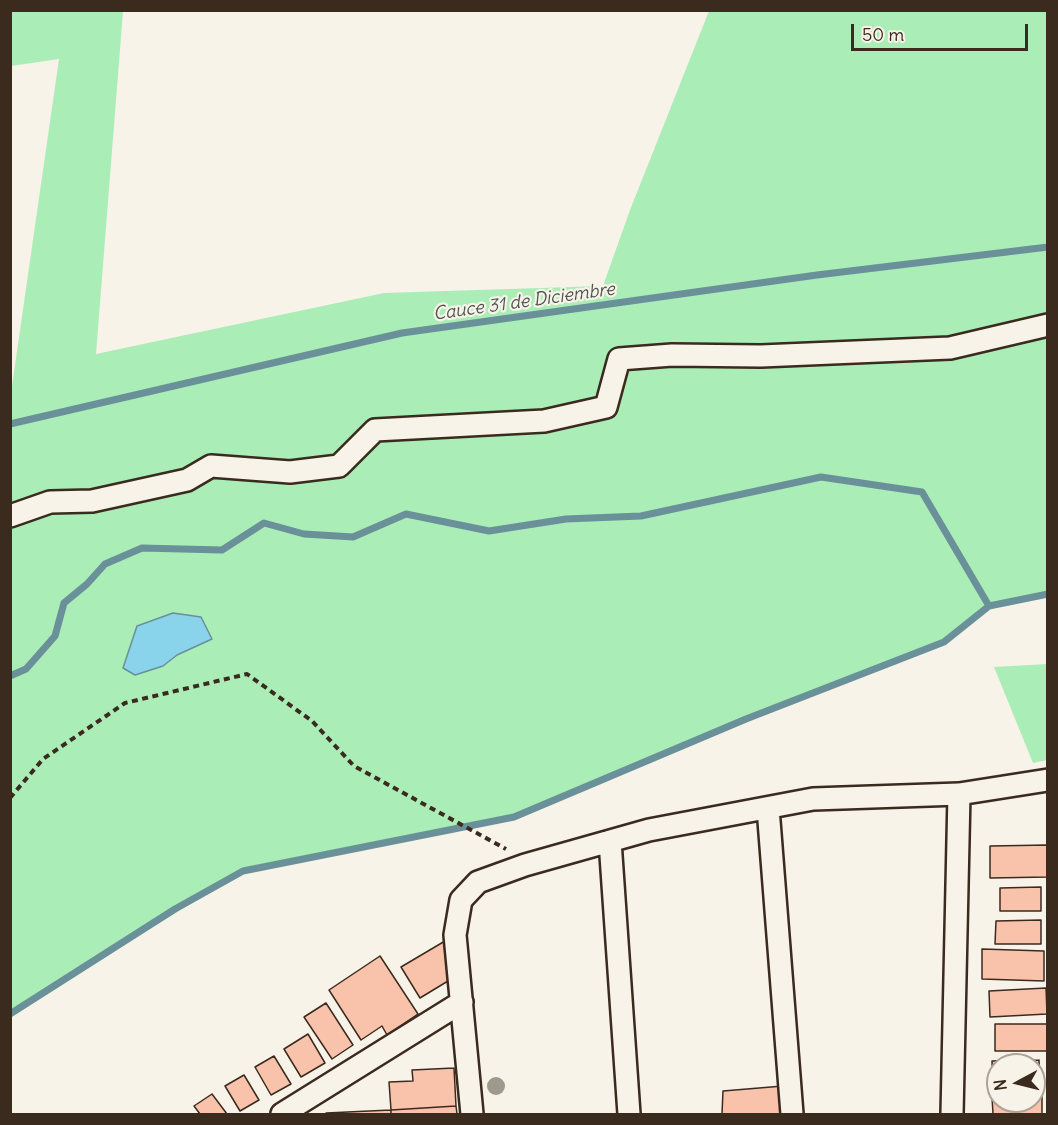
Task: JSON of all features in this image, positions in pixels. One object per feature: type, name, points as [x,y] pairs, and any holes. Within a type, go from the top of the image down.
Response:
[{"type":"street","points":[[10,516],[50,502],[92,501],[187,480],[211,466],[290,471],[339,466],[375,430],[544,422],[606,407],[619,359],[672,355],[761,356],[950,348],[1047,325]]},
{"type":"street","points":[[472,1114],[454,935],[461,900],[478,882],[525,865],[649,830],[813,799],[959,794],[1047,780]]},
{"type":"street","points":[[952,1114],[959,794]]},
{"type":"street","points":[[768,808],[792,1114]]},
{"type":"street","points":[[610,842],[629,1114]]},
{"type":"street","points":[[282,1114],[310,1106],[462,1002]]},
{"type":"path","points":[[10,798],[43,759],[125,703],[247,674],[312,721],[354,766],[504,848],[525,865]]},
{"type":"green space","points":[[11,11],[123,11],[96,354],[384,293],[603,286],[630,210],[709,11],[1047,11],[1047,594],[989,606],[944,642],[746,719],[514,817],[243,871],[11,1015],[10,400],[59,59],[11,66]]},
{"type":"green space","points":[[1047,664],[1047,760],[1033,763],[994,667]]},
{"type":"water","points":[[173,613],[201,617],[212,639],[177,655],[163,666],[135,675],[123,668],[137,626]]},
{"type":"building","points":[[1048,845],[1048,877],[990,878],[990,846]]},
{"type":"building","points":[[1041,887],[1041,911],[1000,911],[1000,888]]},
{"type":"building","points":[[1041,920],[1041,944],[995,944],[996,921]]},
{"type":"building","points":[[445,941],[448,981],[420,998],[401,967]]},
{"type":"building","points":[[982,949],[1044,951],[1044,981],[982,979]]},
{"type":"building","points":[[380,956],[418,1014],[387,1035],[382,1026],[361,1040],[329,990]]},
{"type":"building","points":[[1046,988],[1047,1014],[990,1017],[989,991]]},
{"type":"building","points":[[326,1003],[353,1045],[332,1059],[304,1017]]},
{"type":"building","points":[[995,1024],[1048,1024],[1048,1051],[995,1051]]},
{"type":"building","points":[[308,1034],[325,1063],[301,1077],[284,1049]]},
{"type":"building","points":[[274,1056],[291,1084],[271,1095],[255,1067]]},
{"type":"building","points":[[454,1068],[456,1106],[391,1110],[389,1082],[413,1081],[412,1070]]},
{"type":"building","points":[[244,1075],[259,1100],[240,1111],[225,1086]]},
{"type":"building","points":[[783,1086],[783,1114],[722,1114],[723,1091]]},
{"type":"building","points":[[212,1094],[227,1114],[200,1114],[194,1106]]},
{"type":"building","points":[[456,1106],[457,1114],[391,1114],[391,1110]]},
{"type":"building","points":[[391,1110],[391,1114],[326,1114],[326,1113]]},
{"type":"building","points":[[993,1113],[1042,1113],[1042,1114]]},
{"type":"waterway","name":"Cauce 31 de Diciembre","points":[[10,424],[402,333],[817,275],[1048,247]]},
{"type":"waterway","points":[[10,676],[26,669],[55,636],[64,603],[87,584],[105,564],[142,548],[222,550],[264,523],[304,534],[353,537],[406,514],[489,531],[566,519],[641,516],[821,477],[922,492],[989,606],[1048,594]]},
{"type":"waterway","points":[[10,1014],[175,909],[243,871],[514,817],[746,719],[944,642],[989,606]]}]
